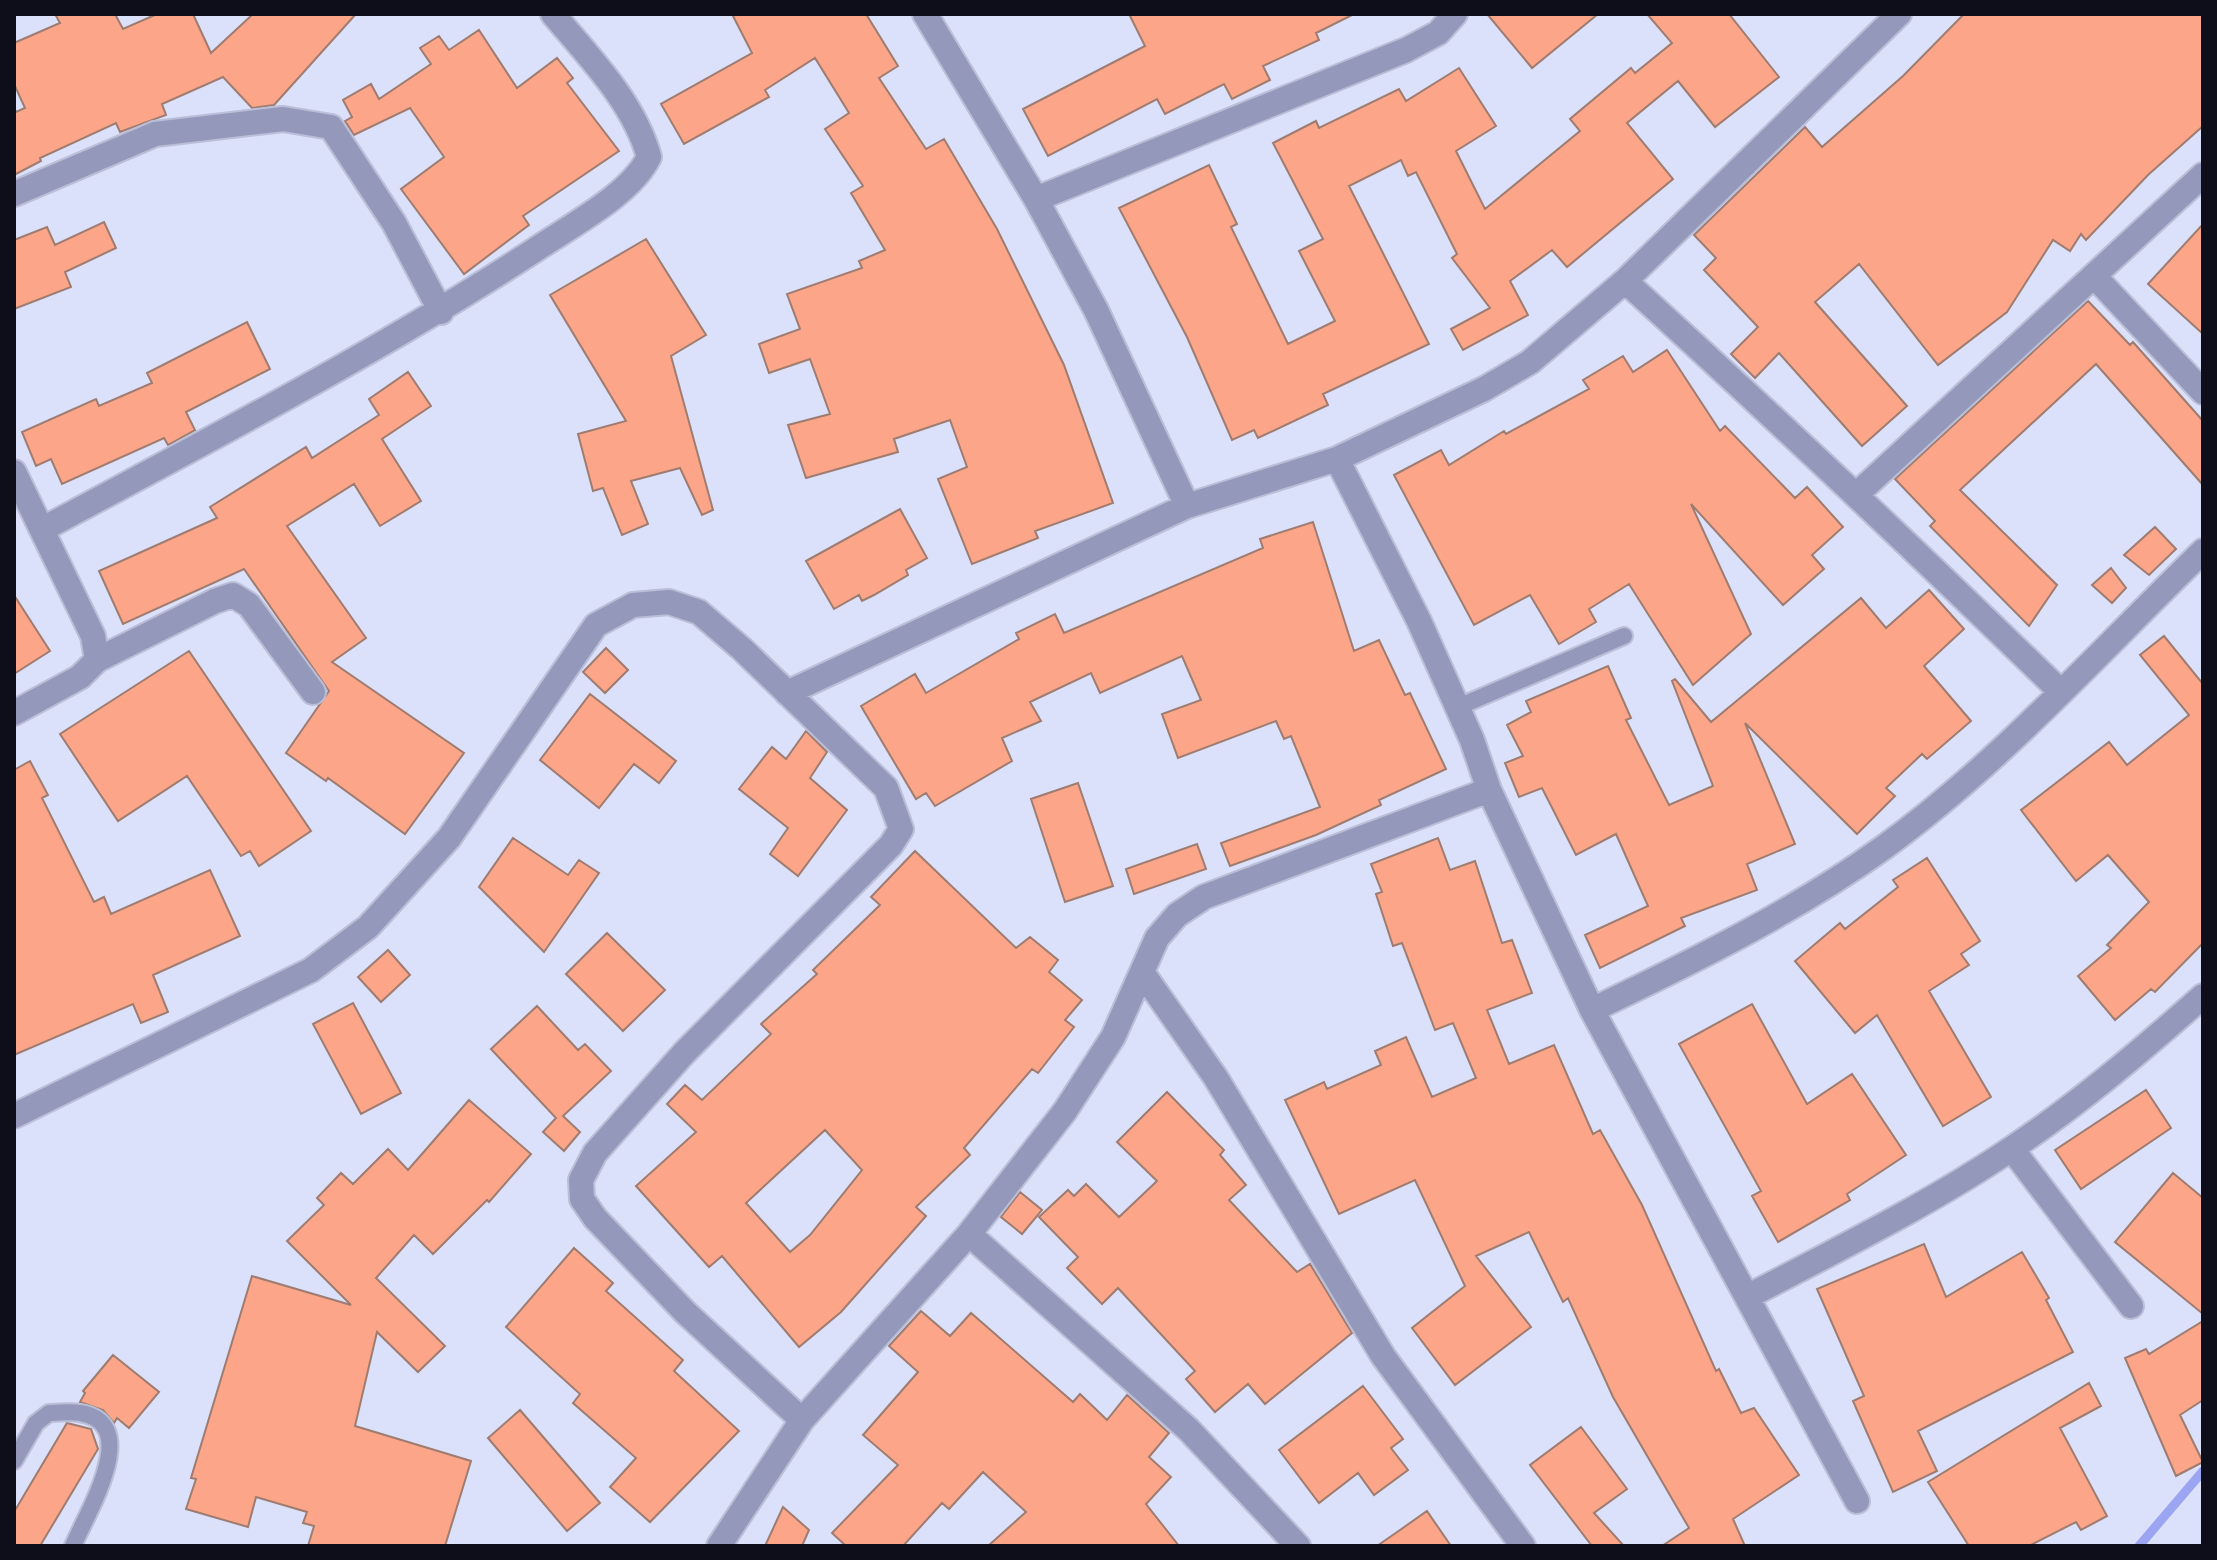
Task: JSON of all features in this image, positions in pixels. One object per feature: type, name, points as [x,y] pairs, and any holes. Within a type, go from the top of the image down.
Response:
[{"type":"street","points":[[43,529],[441,312],[582,219],[641,174],[649,157],[645,142],[615,89],[553,14]]},
{"type":"street","points":[[925,14],[1036,199],[1096,310],[1187,506]]},
{"type":"street","points":[[1036,199],[1406,50],[1438,33],[1455,14]]},
{"type":"street","points":[[787,693],[1187,506],[1337,459],[1484,389],[1530,362],[1625,281],[1899,14]]},
{"type":"street","points":[[14,194],[155,134],[283,119],[331,127],[394,223],[441,312]]},
{"type":"street","points":[[1857,494],[2203,175]]},
{"type":"street","points":[[2095,277],[2203,392]]},
{"type":"street","points":[[1625,281],[1776,424],[1857,494],[2059,690]]},
{"type":"street","points":[[1337,459],[1458,707],[1489,790],[1592,1010],[1857,1501]]},
{"type":"street","points":[[14,472],[93,636],[97,660]]},
{"type":"street","points":[[1592,1010],[1724,946],[1882,848],[1984,765],[2203,551]]},
{"type":"street","points":[[14,713],[80,677],[97,660],[233,595],[249,605],[313,692]]},
{"type":"street","points":[[14,1116],[311,970],[368,927],[449,838],[596,625],[633,605],[669,602],[699,612],[886,788],[901,829],[891,845],[684,1053],[595,1153],[581,1180],[582,1199],[595,1218],[685,1312],[802,1420]]},
{"type":"street","points":[[719,1546],[802,1420],[969,1234],[1065,1111],[1113,1037],[1157,938],[1177,915],[1204,897],[1489,790]]},
{"type":"street","points":[[1142,972],[1216,1078],[1383,1356],[1523,1546]]},
{"type":"street","points":[[1749,1296],[1868,1233],[2012,1149],[2130,1061],[2203,996]]},
{"type":"street","points":[[2012,1149],[2131,1306]]},
{"type":"street","points":[[969,1234],[1189,1430],[1298,1546]]},
{"type":"lane","points":[[1458,707],[1624,636]]},
{"type":"lane","points":[[14,1461],[36,1423],[49,1413],[82,1413],[105,1429],[111,1439],[110,1461],[73,1546]]},
{"type":"building","points":[[55,14],[115,14],[123,29],[157,14],[193,14],[211,53],[253,14],[356,14],[274,105],[252,108],[223,77],[162,104],[166,115],[120,132],[116,123],[40,158],[41,161],[14,175],[14,108],[16,112],[25,108],[14,84],[14,43],[60,23]]},
{"type":"building","points":[[732,14],[866,14],[898,66],[879,78],[926,149],[944,139],[997,229],[1064,365],[1113,503],[1035,531],[1038,538],[972,564],[938,479],[967,467],[950,420],[894,439],[898,452],[806,478],[788,425],[830,414],[810,359],[769,373],[759,344],[800,329],[787,294],[862,268],[859,261],[885,250],[851,193],[863,186],[825,129],[849,113],[815,58],[765,90],[769,97],[684,144],[661,104],[752,53]]},
{"type":"building","points":[[1129,14],[1354,14],[1316,33],[1319,40],[1263,66],[1270,80],[1232,99],[1224,84],[1165,114],[1157,99],[1048,156],[1023,109],[1145,46]]},
{"type":"building","points":[[1487,14],[1598,14],[1532,68]]},
{"type":"building","points":[[1647,14],[1729,14],[1779,77],[1715,127],[1678,81],[1627,123],[1673,179],[1567,267],[1552,250],[1510,281],[1528,315],[1463,350],[1451,329],[1490,308],[1452,258],[1457,254],[1416,172],[1408,176],[1401,160],[1349,186],[1429,344],[1323,394],[1328,405],[1258,438],[1254,430],[1232,440],[1187,337],[1119,208],[1209,165],[1237,224],[1231,227],[1288,344],[1335,321],[1299,251],[1323,239],[1273,143],[1316,121],[1319,128],[1399,89],[1406,101],[1459,68],[1496,126],[1456,151],[1485,209],[1580,131],[1570,119],[1631,68],[1635,73],[1672,43]]},
{"type":"building","points":[[1964,14],[2203,14],[2203,126],[2148,175],[2086,240],[2081,234],[2070,251],[2053,240],[2007,312],[1938,365],[1859,264],[1815,302],[1907,406],[1862,446],[1779,353],[1755,378],[1731,354],[1758,327],[1704,270],[1716,258],[1694,235],[1805,127],[1822,147],[1903,76]]},
{"type":"building","points":[[479,30],[517,88],[557,58],[573,78],[567,83],[619,151],[523,216],[529,225],[464,274],[401,189],[444,157],[410,108],[354,135],[345,121],[352,117],[343,100],[371,84],[379,99],[431,64],[420,48],[439,36],[449,50]]},
{"type":"building","points":[[104,222],[116,248],[65,272],[71,287],[14,309],[14,240],[47,227],[55,245]]},
{"type":"building","points":[[2203,224],[2203,334],[2148,284]]},
{"type":"building","points":[[646,239],[706,335],[671,356],[713,510],[702,515],[680,468],[631,481],[648,524],[622,535],[603,488],[593,491],[578,434],[626,421],[550,295]]},
{"type":"building","points":[[2088,301],[2130,345],[2133,342],[2203,421],[2203,485],[2096,364],[1960,490],[2057,585],[2029,626],[1930,526],[1935,521],[1895,479]]},
{"type":"building","points":[[247,322],[270,369],[186,412],[195,430],[168,445],[164,438],[62,484],[51,459],[36,466],[22,432],[96,399],[99,406],[152,383],[147,373]]},
{"type":"building","points":[[1667,350],[1720,431],[1725,426],[1795,498],[1807,487],[1843,527],[1812,555],[1824,569],[1783,605],[1691,504],[1751,634],[1693,685],[1629,584],[1589,609],[1596,622],[1559,644],[1530,595],[1474,625],[1394,475],[1441,450],[1449,465],[1504,431],[1506,434],[1589,389],[1583,380],[1623,356],[1633,372]]},
{"type":"building","points":[[408,372],[431,406],[382,439],[421,501],[380,526],[354,484],[287,526],[366,638],[332,662],[464,753],[405,834],[328,778],[326,781],[286,753],[329,691],[244,569],[123,624],[99,571],[217,518],[210,507],[306,447],[312,458],[379,415],[369,399]]},
{"type":"building","points":[[900,509],[927,558],[906,570],[908,575],[874,595],[862,601],[859,595],[834,609],[806,561]]},
{"type":"building","points":[[1313,522],[1354,651],[1379,640],[1405,695],[1410,693],[1446,769],[1379,800],[1381,805],[1316,835],[1230,866],[1221,843],[1320,807],[1291,736],[1284,739],[1276,721],[1178,758],[1162,714],[1201,700],[1182,656],[1100,693],[1091,673],[1030,702],[1041,721],[1002,738],[1012,761],[935,806],[926,793],[916,799],[861,706],[915,674],[926,693],[1019,639],[1016,633],[1055,614],[1064,633],[1263,548],[1260,539]]},
{"type":"building","points":[[2155,527],[2176,549],[2149,575],[2124,555]]},
{"type":"building","points":[[2111,568],[2126,588],[2112,603],[2092,585]]},
{"type":"building","points":[[1929,590],[1964,629],[1924,666],[1971,721],[1927,759],[1922,754],[1886,788],[1895,796],[1857,834],[1745,723],[1795,844],[1747,864],[1757,890],[1681,918],[1685,926],[1600,968],[1585,935],[1648,906],[1616,834],[1576,855],[1542,788],[1519,797],[1505,763],[1523,756],[1507,725],[1531,712],[1526,701],[1608,666],[1631,718],[1626,720],[1669,805],[1713,786],[1672,681],[1675,679],[1711,722],[1861,598],[1886,628]]},
{"type":"building","points":[[14,595],[50,651],[14,674]]},
{"type":"building","points":[[2164,636],[2203,684],[2203,943],[2155,992],[2151,989],[2115,1020],[2078,976],[2111,948],[2107,945],[2149,902],[2108,855],[2076,881],[2021,810],[2109,742],[2127,765],[2189,715],[2140,655]]},
{"type":"building","points":[[606,648],[628,670],[605,693],[583,672]]},
{"type":"building","points":[[189,651],[311,831],[259,866],[250,851],[241,856],[187,776],[118,821],[60,734]]},
{"type":"building","points":[[590,694],[676,761],[659,783],[634,764],[599,808],[540,760]]},
{"type":"building","points":[[806,731],[827,752],[810,778],[847,810],[798,876],[770,854],[788,828],[739,789],[772,747],[786,759]]},
{"type":"building","points":[[30,761],[48,795],[42,798],[94,902],[104,897],[111,914],[210,870],[240,936],[153,975],[168,1012],[141,1023],[133,1004],[14,1055],[14,770]]},
{"type":"building","points":[[1078,783],[1113,886],[1065,902],[1031,799]]},
{"type":"building","points":[[513,838],[568,875],[579,860],[599,873],[544,952],[479,887]]},
{"type":"building","points":[[1438,838],[1450,870],[1475,861],[1502,943],[1512,940],[1532,993],[1487,1010],[1509,1064],[1554,1045],[1593,1134],[1600,1130],[1642,1205],[1716,1371],[1719,1369],[1741,1413],[1754,1408],[1799,1475],[1733,1519],[1745,1546],[1662,1546],[1689,1528],[1613,1397],[1568,1298],[1563,1302],[1529,1232],[1476,1256],[1531,1327],[1455,1385],[1412,1328],[1465,1286],[1415,1180],[1339,1214],[1285,1100],[1324,1082],[1327,1089],[1381,1065],[1375,1051],[1406,1037],[1432,1097],[1476,1078],[1453,1023],[1435,1030],[1402,943],[1393,946],[1376,894],[1382,892],[1371,864]]},
{"type":"building","points":[[1197,844],[1206,869],[1134,894],[1126,869]]},
{"type":"building","points":[[915,851],[1016,948],[1030,937],[1058,960],[1049,972],[1082,1000],[1065,1020],[1074,1027],[1038,1073],[1032,1069],[964,1148],[970,1155],[916,1207],[926,1216],[841,1312],[799,1347],[722,1256],[709,1267],[636,1186],[696,1132],[667,1104],[685,1085],[702,1100],[771,1034],[761,1024],[817,974],[813,970],[880,905],[871,897]],"holes":[[[825,1130],[862,1170],[810,1235],[790,1252],[746,1203]]]},
{"type":"building","points":[[1927,858],[1980,941],[1961,954],[1969,965],[1929,991],[1991,1097],[1943,1126],[1877,1015],[1855,1033],[1795,961],[1840,923],[1845,929],[1898,887],[1893,880]]},
{"type":"building","points":[[607,933],[665,990],[623,1031],[566,974]]},
{"type":"building","points":[[388,950],[410,975],[381,1002],[358,977]]},
{"type":"building","points":[[353,1003],[401,1093],[361,1114],[313,1024]]},
{"type":"building","points":[[1752,1004],[1807,1104],[1852,1074],[1906,1155],[1847,1194],[1850,1200],[1778,1242],[1752,1196],[1761,1191],[1679,1044]]},
{"type":"building","points":[[537,1006],[578,1050],[585,1044],[611,1071],[563,1116],[580,1132],[564,1151],[543,1132],[556,1118],[491,1049]]},
{"type":"building","points":[[2146,1090],[2171,1128],[2081,1189],[2055,1150]]},
{"type":"building","points":[[1167,1092],[1224,1150],[1220,1155],[1246,1185],[1229,1200],[1297,1272],[1310,1264],[1352,1333],[1265,1404],[1248,1384],[1215,1412],[1186,1379],[1195,1371],[1118,1288],[1102,1304],[1067,1268],[1078,1257],[1039,1217],[1068,1190],[1074,1196],[1086,1184],[1119,1217],[1157,1181],[1117,1142]]},
{"type":"building","points":[[469,1100],[531,1154],[489,1202],[487,1200],[433,1254],[414,1235],[376,1278],[445,1346],[418,1372],[377,1332],[355,1426],[471,1461],[445,1546],[308,1546],[314,1526],[303,1523],[307,1512],[256,1497],[248,1527],[186,1509],[196,1479],[191,1478],[252,1276],[351,1305],[287,1241],[324,1205],[317,1198],[341,1173],[353,1184],[388,1149],[408,1170]]},
{"type":"building","points":[[2173,1173],[2203,1198],[2203,1314],[2115,1242]]},
{"type":"building","points":[[1020,1192],[1042,1210],[1022,1234],[1001,1217]]},
{"type":"building","points":[[1924,1244],[1946,1297],[2022,1252],[2049,1298],[2046,1300],[2073,1352],[1918,1431],[1937,1471],[1893,1492],[1853,1401],[1864,1396],[1817,1289]]},
{"type":"building","points":[[574,1248],[613,1283],[606,1291],[683,1360],[674,1371],[739,1431],[650,1522],[610,1487],[636,1458],[573,1403],[580,1394],[506,1327]]},
{"type":"building","points":[[921,1311],[950,1336],[971,1313],[1073,1402],[1080,1394],[1107,1420],[1127,1395],[1169,1433],[1149,1457],[1171,1477],[1146,1504],[1179,1546],[988,1546],[1026,1512],[983,1472],[949,1509],[942,1503],[903,1546],[846,1546],[832,1533],[898,1465],[863,1435],[918,1372],[889,1346]]},
{"type":"building","points":[[2203,1321],[2203,1400],[2180,1415],[2203,1462],[2176,1476],[2125,1358],[2146,1349],[2149,1354]]},
{"type":"building","points":[[113,1355],[159,1392],[129,1428],[117,1418],[114,1423],[103,1410],[80,1402],[85,1393],[83,1391]]},
{"type":"building","points":[[2089,1383],[2101,1406],[2060,1428],[2107,1516],[2081,1530],[2076,1522],[2029,1546],[1969,1546],[1928,1482]]},
{"type":"building","points":[[1363,1386],[1403,1439],[1391,1448],[1408,1470],[1374,1495],[1358,1473],[1319,1503],[1279,1450]]},
{"type":"building","points":[[520,1410],[600,1503],[567,1531],[488,1438]]},
{"type":"building","points":[[67,1423],[91,1429],[98,1449],[40,1546],[14,1546],[14,1512]]},
{"type":"building","points":[[1581,1427],[1627,1489],[1594,1513],[1624,1546],[1592,1546],[1530,1465]]},
{"type":"building","points":[[783,1507],[809,1530],[802,1546],[765,1546]]},
{"type":"building","points":[[1427,1511],[1451,1546],[1377,1546],[1400,1530]]},
{"type":"waterway","points":[[2139,1546],[2203,1471]]}]
